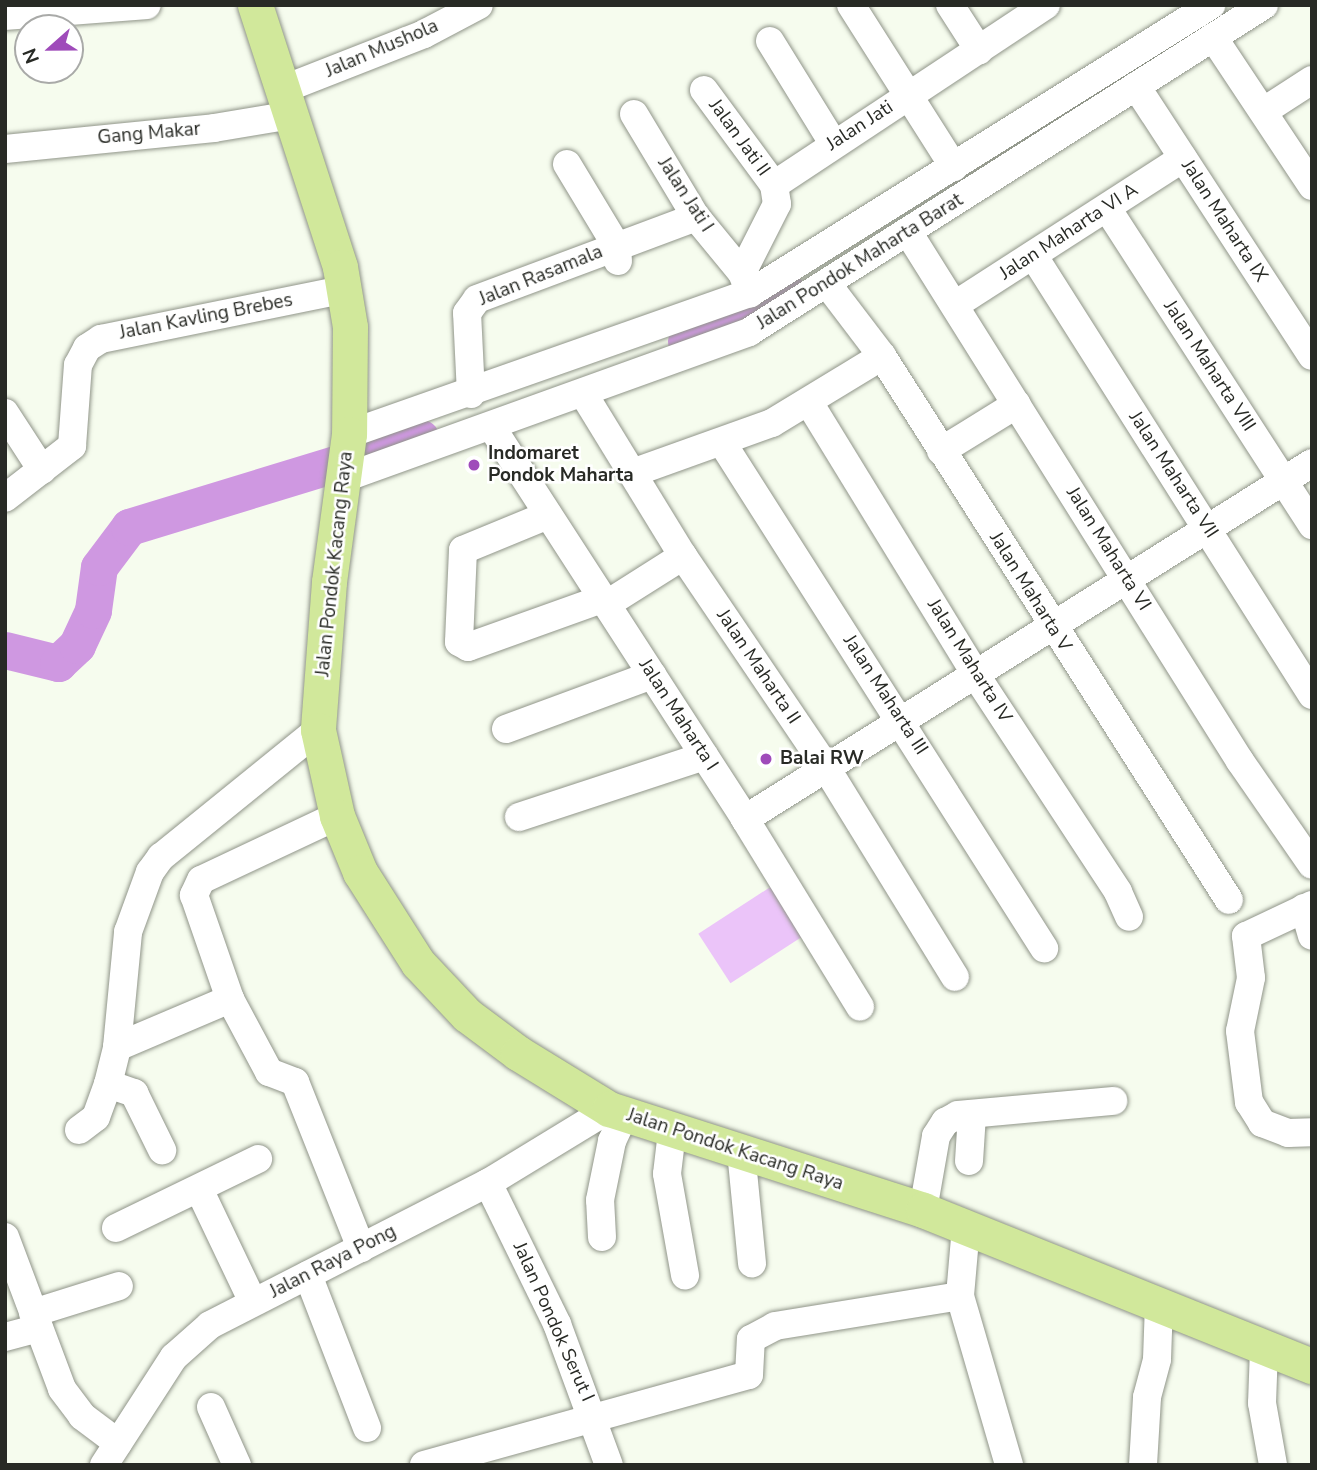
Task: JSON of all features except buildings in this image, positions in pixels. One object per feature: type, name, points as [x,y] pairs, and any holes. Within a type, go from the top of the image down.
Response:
[{"type":"main road","name":"Jalan Pondok Kacang Raya","points":[[255,5],[346,289],[346,458],[329,582],[318,730],[337,816],[360,873],[393,930],[446,994],[517,1053],[617,1112],[672,1132],[741,1151],[923,1210],[1312,1366]]},
{"type":"street","points":[[5,16],[147,5]]},
{"type":"street","name":"Jalan Mushola","points":[[288,102],[479,5]]},
{"type":"street","points":[[851,5],[954,167]]},
{"type":"street","points":[[950,5],[979,50]]},
{"type":"street","name":"Jalan Jati","points":[[774,186],[833,143],[1046,5]]},
{"type":"street","name":"Jalan Pondok Maharta Barat","points":[[346,458],[471,394],[746,283],[954,167],[1211,5]]},
{"type":"street","name":"Jalan Pondok Maharta Barat","points":[[346,458],[491,426],[730,341],[828,285],[1264,5]]},
{"type":"street","points":[[1213,37],[1312,186]]},
{"type":"street","points":[[770,41],[833,143]]},
{"type":"street","points":[[1264,111],[1312,80]]},
{"type":"street","name":"Jalan Maharta IX","points":[[1136,86],[1312,356]]},
{"type":"street","name":"Jalan Jati II","points":[[704,90],[774,186]]},
{"type":"street","name":"Gang Makar","points":[[5,149],[214,128],[288,102]]},
{"type":"street","name":"Jalan Jati I","points":[[634,114],[696,217],[746,283]]},
{"type":"street","name":"Jalan Maharta VI A","points":[[955,305],[1184,158]]},
{"type":"street","points":[[567,164],[617,254]]},
{"type":"street","points":[[746,283],[777,204],[774,186]]},
{"type":"street","name":"Jalan Maharta VIII","points":[[1107,208],[1312,525]]},
{"type":"street","name":"Jalan Rasamala","points":[[471,394],[466,341],[472,303],[617,254],[696,217]]},
{"type":"street","name":"Jalan Maharta VI","points":[[908,232],[1240,761],[1312,864]]},
{"type":"street","name":"Jalan Maharta VII","points":[[1033,255],[1312,695]]},
{"type":"street","name":"Jalan Maharta V","points":[[828,285],[882,356],[1053,629],[1229,900]]},
{"type":"street","name":"Jalan Kavling Brebes","points":[[5,498],[72,446],[78,365],[87,348],[102,339],[346,289]]},
{"type":"street","points":[[635,472],[723,444],[810,404],[882,356]]},
{"type":"street","name":"Jalan Maharta II","points":[[583,393],[635,472],[683,556],[827,769],[955,977]]},
{"type":"street","name":"Jalan Maharta IV","points":[[810,404],[977,677],[1118,892],[1129,917]]},
{"type":"street","points":[[941,451],[1017,404]]},
{"type":"street","points":[[5,413],[42,470]]},
{"type":"street","name":"Jalan Maharta I","points":[[491,426],[746,819],[860,1007]]},
{"type":"street","name":"Jalan Maharta III","points":[[723,444],[903,722],[1044,948]]},
{"type":"street","points":[[746,819],[977,677],[1312,463]]},
{"type":"street","points":[[548,515],[463,550],[459,642],[468,647],[605,602],[683,556]]},
{"type":"street","points":[[506,729],[652,675]]},
{"type":"street","points":[[79,1130],[96,1117],[108,1084],[117,1047],[128,932],[150,872],[161,857],[318,730]]},
{"type":"street","points":[[519,817],[704,756]]},
{"type":"street","points":[[337,816],[195,887],[194,895],[230,999],[263,1065],[273,1075],[290,1078],[296,1087],[361,1248]]},
{"type":"street","points":[[1312,936],[1308,906],[1246,936],[1251,978],[1240,1031],[1249,1102],[1262,1123],[1288,1133],[1312,1132]]},
{"type":"street","points":[[117,1047],[230,999]]},
{"type":"street","points":[[108,1084],[134,1093],[162,1150]]},
{"type":"street","points":[[923,1210],[936,1136],[945,1122],[972,1114],[1113,1101]]},
{"type":"street","points":[[602,1237],[600,1200],[617,1112]]},
{"type":"street","name":"Jalan Raya Pong","points":[[111,1454],[191,1339],[253,1302],[488,1183],[617,1112]]},
{"type":"street","points":[[970,1161],[972,1114]]},
{"type":"street","points":[[672,1132],[667,1174],[685,1275]]},
{"type":"street","points":[[741,1151],[752,1263]]},
{"type":"street","points":[[116,1228],[258,1159]]},
{"type":"street","name":"Jalan Pondok Serut I","points":[[488,1183],[557,1324],[595,1418],[609,1465]]},
{"type":"street","points":[[199,1189],[253,1302]]},
{"type":"street","points":[[966,1227],[960,1296],[1000,1462]]},
{"type":"street","points":[[5,1237],[36,1321],[72,1405],[111,1454]]},
{"type":"street","points":[[308,1275],[367,1428]]},
{"type":"street","points":[[5,1337],[119,1286]]},
{"type":"street","points":[[424,1465],[750,1376],[751,1339],[775,1326],[960,1296]]},
{"type":"street","points":[[1143,1465],[1147,1397],[1157,1359],[1159,1304]]},
{"type":"street","points":[[1264,1349],[1262,1403],[1273,1465]]},
{"type":"street","points":[[211,1407],[237,1465]]},
{"type":"shaded area","points":[[778,882],[810,931],[730,983],[698,934]]},
{"type":"waterway","points":[[686,341],[752,316],[788,293]]},
{"type":"waterway","points":[[5,650],[58,663],[77,645],[93,610],[99,567],[129,527],[421,438]]},
{"type":"place","name":"Indomaret Pondok Maharta","points":[[474,465]]},
{"type":"place","name":"Balai RW","points":[[766,759]]}]
